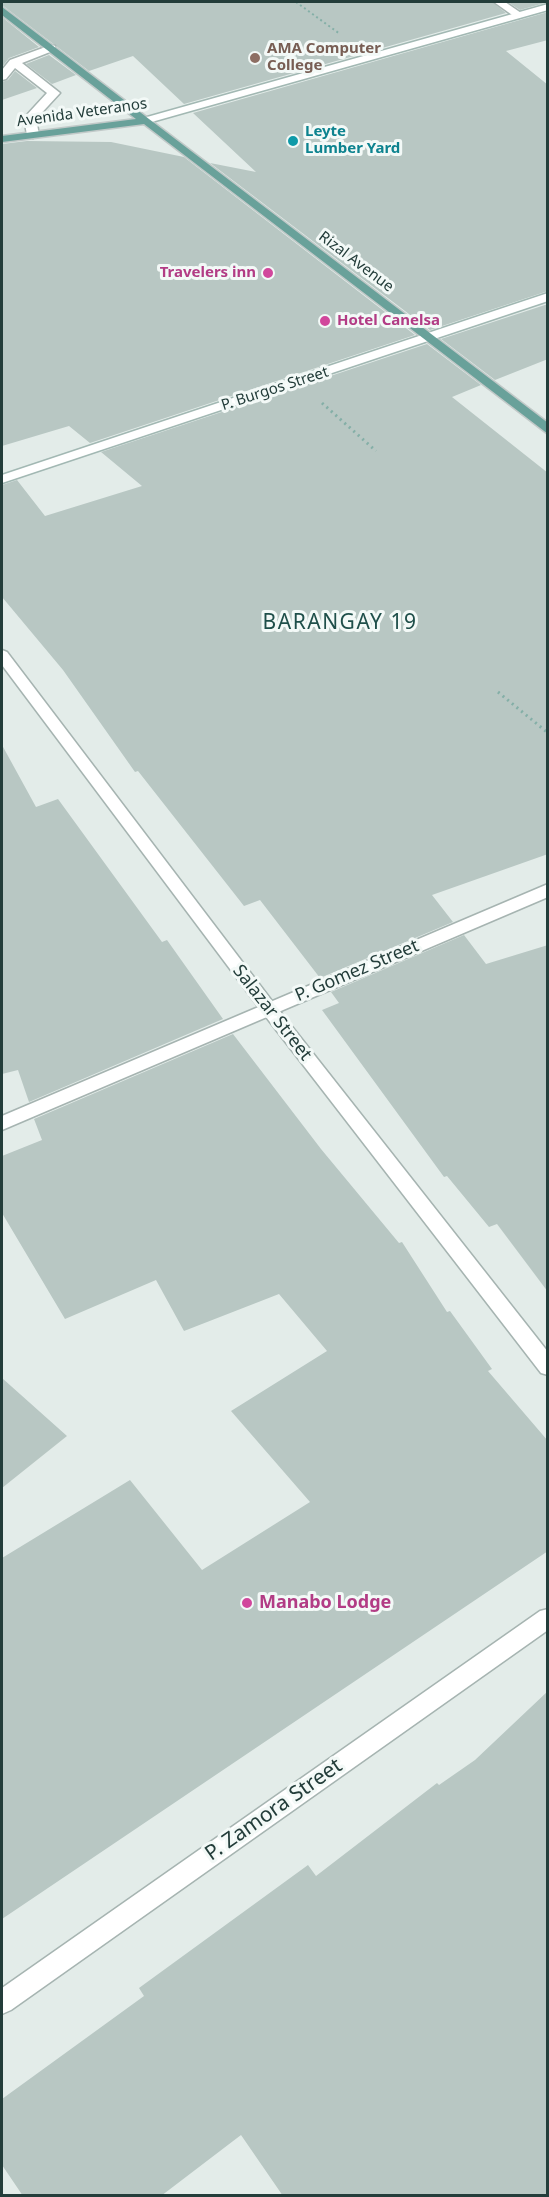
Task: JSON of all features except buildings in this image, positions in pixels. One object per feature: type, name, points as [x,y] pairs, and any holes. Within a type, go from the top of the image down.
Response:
[{"type":"main road","name":"Rizal Avenue","points":[[2,10],[548,430]]},
{"type":"main road","name":"Avenida Veteranos","points":[[2,139],[144,121]]},
{"type":"main road","points":[[97,127],[142,135],[183,150]]},
{"type":"street","points":[[499,2],[519,15]]},
{"type":"street","name":"Avenida Veteranos","points":[[144,121],[548,8]]},
{"type":"street","points":[[2,77],[14,63],[51,48]]},
{"type":"street","points":[[14,63],[54,93],[30,118],[33,135]]},
{"type":"street","name":"P. Burgos Street","points":[[2,479],[428,339],[548,297]]},
{"type":"street","name":"Salazar Street","points":[[2,655],[269,1009],[548,1367]]},
{"type":"street","name":"P. Gomez Street","points":[[2,1123],[548,890]]},
{"type":"street","name":"P. Zamora Street","points":[[2,2002],[548,1618]]},
{"type":"path","points":[[296,2],[372,57]]},
{"type":"path","points":[[297,382],[376,451]]},
{"type":"path","points":[[498,692],[548,733]]},
{"type":"place","name":"AMA Computer College","points":[[255,58]]},
{"type":"place","name":"Leyte Lumber Yard","points":[[293,141]]},
{"type":"place","name":"Travelers inn","points":[[268,273]]},
{"type":"place","name":"Hotel Canelsa","points":[[325,321]]},
{"type":"place","name":"Manabo Lodge","points":[[247,1603]]},
{"type":"district","name":"BARANGAY 19","points":[[340,623]]}]
